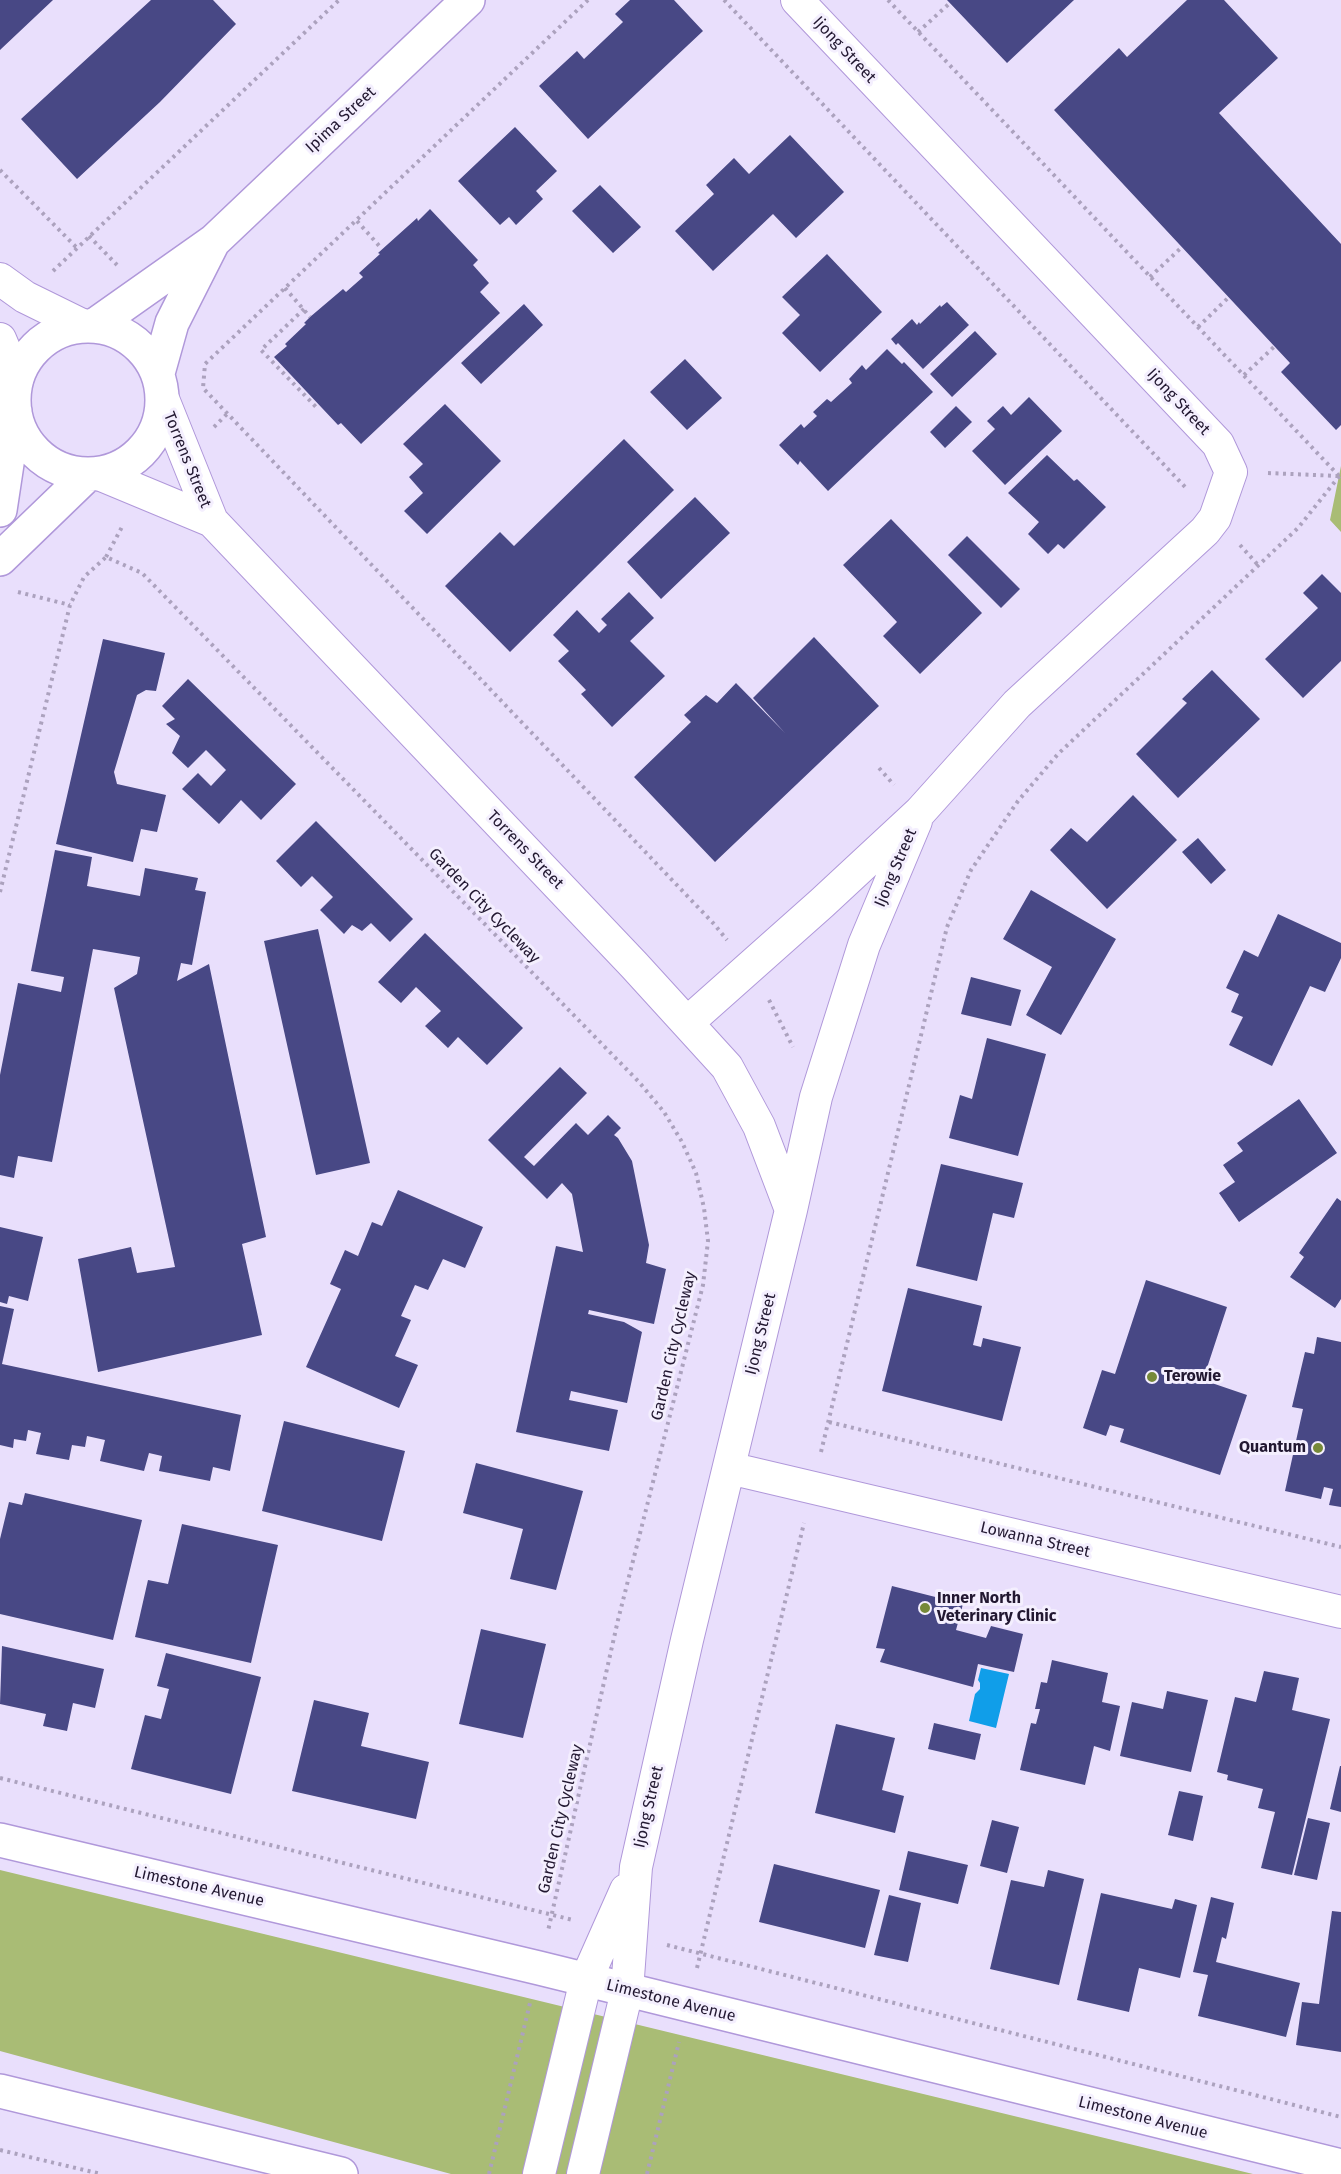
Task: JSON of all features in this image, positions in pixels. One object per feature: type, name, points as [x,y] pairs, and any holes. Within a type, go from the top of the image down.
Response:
[{"type":"main road","name":"Ipima Street","points":[[88,325],[214,241],[468,0]]},
{"type":"main road","name":"Ipima Street","points":[[160,386],[172,323],[214,241]]},
{"type":"main road","points":[[0,510],[15,411],[14,395],[17,379],[27,358],[42,342],[60,331],[88,325],[111,328],[133,341],[151,358],[160,386],[160,420],[151,440],[137,456],[119,467],[93,474],[66,471],[48,462],[32,449],[21,431],[15,411]]},
{"type":"main road","points":[[0,560],[93,474]]},
{"type":"main road","name":"Limestone Avenue","points":[[0,1840],[539,1968],[1341,2166]]},
{"type":"main road","points":[[0,2091],[341,2174]]},
{"type":"street","name":"Ijong Street","points":[[687,1023],[920,812],[1017,704],[1196,539],[1215,518],[1231,472],[1218,444],[796,0]]},
{"type":"street","points":[[0,279],[25,297],[88,325]]},
{"type":"street","points":[[0,339],[17,379]]},
{"type":"street","name":"Torrens Street","points":[[160,386],[212,521],[727,1067],[759,1126],[791,1210]]},
{"type":"street","name":"Torrens Street","points":[[93,474],[212,521]]},
{"type":"street","name":"Ijong Street","points":[[583,2174],[627,1991],[636,1867],[687,1640],[816,1097],[864,945],[920,812]]},
{"type":"street","name":"Lowanna Street","points":[[729,1468],[1341,1612]]},
{"type":"street","name":"Ijong Street","points":[[539,2174],[586,1980],[636,1867]]},
{"type":"path","points":[[25,297],[339,0]]},
{"type":"path","points":[[588,0],[205,364],[203,388],[714,924],[748,967],[788,1034],[816,1097]]},
{"type":"path","points":[[724,0],[1258,565]]},
{"type":"path","points":[[888,0],[1340,476]]},
{"type":"path","points":[[918,32],[950,3]]},
{"type":"path","points":[[0,170],[77,248]]},
{"type":"path","points":[[356,220],[382,249]]},
{"type":"path","points":[[1150,277],[1182,247]]},
{"type":"path","points":[[285,288],[310,317]]},
{"type":"path","points":[[1198,327],[1229,297]]},
{"type":"path","points":[[304,309],[261,350],[318,409]]},
{"type":"path","points":[[1244,375],[1275,346]]},
{"type":"path","points":[[1231,472],[1340,476]]},
{"type":"path","points":[[647,2174],[947,927],[956,903],[971,870],[1018,801],[1058,754],[1298,528],[1340,476]]},
{"type":"path","points":[[0,892],[70,605],[84,578],[106,557],[127,517]]},
{"type":"path","name":"Garden City Cycleway","points":[[106,557],[142,573],[639,1082],[664,1112],[682,1142],[696,1173],[708,1241],[703,1285],[618,1620],[552,1915],[489,2174]]},
{"type":"path","points":[[12,590],[70,605]]},
{"type":"path","points":[[828,1422],[1341,1547]]},
{"type":"path","points":[[0,1778],[552,1915]]},
{"type":"path","points":[[701,1954],[1341,2117]]},
{"type":"path","points":[[0,2150],[101,2174]]},
{"type":"green space","points":[[1341,466],[1341,532],[1330,520]]},
{"type":"green space","points":[[0,1870],[1253,2174],[451,2174],[0,2051]]},
{"type":"water","points":[[981,1668],[1009,1674],[996,1728],[969,1721],[975,1694],[980,1689],[978,1680]]},
{"type":"building","points":[[0,0],[53,0],[0,50]]},
{"type":"building","points":[[151,0],[213,0],[236,24],[160,102],[77,179],[21,119]]},
{"type":"building","points":[[630,0],[674,0],[703,31],[588,139],[539,86],[577,51],[584,59],[623,22],[615,14]]},
{"type":"building","points":[[947,0],[1074,0],[1007,63]]},
{"type":"building","points":[[1187,0],[1224,0],[1278,58],[1219,113],[1341,244],[1341,425],[1336,430],[1281,372],[1290,363],[1054,110],[1119,48],[1127,57]]},
{"type":"building","points":[[515,127],[557,171],[536,191],[543,199],[516,225],[509,217],[500,225],[458,181]]},
{"type":"building","points":[[790,135],[844,192],[796,238],[773,214],[713,271],[675,231],[714,194],[706,185],[734,158],[749,174]]},
{"type":"building","points":[[600,185],[641,227],[613,253],[572,211]]},
{"type":"building","points":[[430,209],[478,260],[473,265],[489,283],[480,292],[500,313],[361,444],[341,423],[338,425],[274,357],[287,346],[285,344],[306,324],[304,323],[310,317],[343,289],[346,292],[363,277],[359,273],[380,254],[378,253]]},
{"type":"building","points":[[827,254],[882,312],[820,372],[782,333],[800,315],[782,297]]},
{"type":"building","points":[[947,302],[969,325],[923,369],[898,343],[896,345],[891,339],[912,319],[917,325],[919,322],[920,324],[940,305],[941,307]]},
{"type":"building","points":[[524,304],[543,325],[481,384],[461,363]]},
{"type":"building","points":[[975,331],[997,354],[952,397],[930,374]]},
{"type":"building","points":[[887,349],[902,364],[904,362],[933,392],[828,491],[800,461],[798,465],[779,445],[801,424],[804,428],[817,416],[813,412],[827,399],[831,402],[852,383],[849,379],[862,365],[866,370]]},
{"type":"building","points":[[685,359],[722,398],[687,430],[650,392]]},
{"type":"building","points":[[1029,397],[1062,431],[1005,485],[972,451],[995,429],[987,421],[1003,406],[1011,415]]},
{"type":"building","points":[[445,404],[501,461],[427,534],[404,511],[423,493],[409,477],[423,464],[403,444]]},
{"type":"building","points":[[956,406],[972,422],[945,448],[930,432]]},
{"type":"building","points":[[624,439],[674,490],[510,652],[445,586],[500,532],[514,546]]},
{"type":"building","points":[[1047,455],[1074,481],[1077,479],[1106,507],[1064,549],[1058,544],[1048,554],[1028,534],[1039,522],[1008,493]]},
{"type":"building","points":[[695,497],[730,533],[661,599],[627,562]]},
{"type":"building","points":[[891,519],[982,613],[920,674],[883,636],[897,622],[843,565]]},
{"type":"building","points":[[967,536],[1020,589],[1001,608],[948,555]]},
{"type":"building","points":[[1322,574],[1341,593],[1341,661],[1303,698],[1265,659],[1318,608],[1303,593]]},
{"type":"building","points":[[629,592],[654,618],[630,641],[665,676],[612,727],[581,694],[586,690],[558,661],[569,651],[553,635],[577,610],[599,633],[607,625],[601,619]]},
{"type":"building","points":[[814,637],[879,706],[715,862],[634,777],[691,722],[684,715],[706,695],[717,703],[736,683],[785,733],[753,698]]},
{"type":"building","points":[[103,639],[165,653],[156,691],[146,690],[137,695],[114,772],[117,784],[166,795],[157,832],[141,829],[133,862],[56,844]]},
{"type":"building","points":[[1212,670],[1260,719],[1178,798],[1136,754],[1187,703],[1182,699]]},
{"type":"building","points":[[188,679],[296,784],[261,820],[241,800],[219,824],[182,789],[198,773],[211,786],[226,770],[206,750],[188,768],[172,753],[180,736],[166,724],[175,719],[162,706]]},
{"type":"building","points":[[1133,795],[1177,840],[1107,909],[1050,850],[1071,828],[1087,842]]},
{"type":"building","points":[[316,821],[413,919],[390,942],[371,923],[362,931],[352,925],[344,934],[320,910],[333,897],[312,876],[301,887],[276,861]]},
{"type":"building","points":[[1198,838],[1226,870],[1211,884],[1182,852]]},
{"type":"building","points":[[55,850],[92,857],[87,886],[140,896],[145,868],[198,878],[195,890],[206,892],[192,965],[181,963],[177,981],[209,964],[266,1237],[242,1244],[262,1335],[98,1372],[78,1259],[131,1247],[137,1273],[175,1267],[114,988],[137,974],[140,957],[93,949],[52,1162],[18,1156],[14,1178],[0,1175],[0,1075],[18,983],[61,992],[64,977],[31,971]]},
{"type":"building","points":[[1031,890],[1116,939],[1061,1035],[1026,1015],[1052,967],[1003,939]]},
{"type":"building","points":[[1278,914],[1341,943],[1341,958],[1325,992],[1310,986],[1272,1066],[1229,1045],[1243,1017],[1231,1012],[1239,994],[1226,988],[1244,950],[1258,957]]},
{"type":"building","points":[[318,929],[370,1163],[316,1175],[264,941]]},
{"type":"building","points":[[425,933],[523,1028],[487,1065],[458,1037],[448,1048],[425,1026],[441,1011],[416,987],[401,1003],[378,982]]},
{"type":"building","points":[[971,977],[1021,990],[1011,1026],[961,1014]]},
{"type":"building","points":[[987,1038],[1046,1054],[1018,1156],[949,1138],[960,1095],[972,1099]]},
{"type":"building","points":[[560,1067],[587,1093],[524,1157],[534,1166],[576,1123],[588,1135],[608,1115],[621,1128],[614,1135],[632,1161],[649,1245],[646,1263],[666,1269],[654,1324],[589,1310],[588,1314],[624,1322],[642,1332],[627,1403],[571,1391],[569,1400],[618,1410],[609,1451],[516,1432],[556,1246],[583,1252],[572,1194],[562,1183],[547,1199],[488,1140]]},
{"type":"building","points":[[1299,1099],[1337,1153],[1239,1222],[1219,1193],[1235,1182],[1223,1165],[1243,1151],[1237,1143]]},
{"type":"building","points":[[941,1164],[1023,1183],[1014,1218],[993,1213],[977,1281],[916,1266]]},
{"type":"building","points":[[398,1190],[483,1227],[465,1268],[443,1259],[428,1290],[415,1285],[401,1316],[411,1320],[395,1356],[418,1365],[399,1408],[306,1367],[341,1289],[330,1284],[345,1250],[358,1256],[372,1222],[382,1226]]},
{"type":"building","points":[[1337,1198],[1341,1201],[1341,1299],[1335,1308],[1290,1277],[1304,1257],[1299,1253]]},
{"type":"building","points":[[0,1227],[43,1237],[28,1301],[9,1296],[7,1304],[0,1302]]},
{"type":"building","name":"Terowie","points":[[1146,1280],[1227,1307],[1203,1380],[1247,1395],[1220,1475],[1120,1442],[1124,1429],[1110,1425],[1106,1436],[1083,1428],[1102,1370],[1115,1374]]},
{"type":"building","points":[[908,1288],[982,1306],[973,1345],[981,1347],[983,1338],[1021,1347],[1002,1421],[882,1391]]},
{"type":"building","points":[[0,1306],[14,1309],[2,1364],[241,1415],[230,1471],[213,1467],[210,1481],[159,1471],[162,1456],[149,1453],[144,1471],[100,1461],[105,1440],[87,1436],[85,1447],[72,1445],[69,1460],[36,1454],[41,1433],[28,1430],[26,1441],[14,1439],[13,1448],[0,1445]]},
{"type":"building","name":"Quantum","points":[[1317,1337],[1341,1342],[1341,1507],[1329,1505],[1333,1489],[1324,1487],[1321,1499],[1285,1491],[1303,1409],[1292,1407],[1305,1352],[1314,1354]]},
{"type":"building","points":[[284,1421],[405,1451],[382,1541],[262,1511]]},
{"type":"building","points":[[476,1463],[583,1491],[556,1590],[510,1579],[523,1529],[463,1513]]},
{"type":"building","points":[[25,1493],[142,1520],[113,1640],[0,1614],[0,1539],[9,1502],[22,1505]]},
{"type":"building","points":[[182,1524],[278,1545],[251,1663],[135,1637],[148,1580],[168,1584]]},
{"type":"building","points":[[892,1586],[963,1604],[956,1630],[986,1638],[991,1626],[1023,1634],[1014,1672],[978,1664],[973,1687],[880,1662],[885,1649],[876,1648]]},
{"type":"building","points":[[481,1629],[546,1644],[523,1738],[459,1724]]},
{"type":"building","points":[[2,1646],[104,1669],[95,1708],[73,1703],[67,1731],[43,1726],[46,1714],[0,1704]]},
{"type":"building","points":[[166,1653],[261,1677],[231,1794],[131,1769],[145,1715],[161,1719],[169,1689],[157,1686]]},
{"type":"building","points":[[1052,1660],[1108,1673],[1102,1702],[1120,1706],[1110,1751],[1094,1746],[1085,1785],[1020,1770],[1031,1723],[1036,1724],[1040,1709],[1035,1709],[1041,1682],[1047,1683]]},
{"type":"building","points":[[1264,1671],[1299,1678],[1292,1710],[1330,1719],[1292,1875],[1261,1868],[1275,1812],[1258,1808],[1263,1789],[1227,1780],[1228,1775],[1217,1772],[1235,1697],[1256,1702]]},
{"type":"building","points":[[1167,1691],[1208,1700],[1191,1772],[1120,1756],[1132,1702],[1163,1709]]},
{"type":"building","points":[[314,1700],[369,1713],[361,1746],[429,1762],[416,1819],[292,1791]]},
{"type":"building","points":[[934,1723],[981,1734],[975,1760],[928,1749]]},
{"type":"building","points":[[836,1724],[895,1738],[882,1790],[904,1796],[895,1833],[815,1813]]},
{"type":"building","points":[[1341,1766],[1341,1812],[1330,1809]]},
{"type":"building","points":[[1179,1791],[1203,1796],[1193,1841],[1168,1835]]},
{"type":"building","points":[[1308,1818],[1330,1823],[1317,1880],[1294,1875]]},
{"type":"building","points":[[992,1820],[1019,1827],[1007,1873],[980,1866]]},
{"type":"building","points":[[908,1851],[968,1865],[958,1904],[899,1890]]},
{"type":"building","points":[[774,1864],[880,1890],[865,1948],[759,1922]]},
{"type":"building","points":[[1048,1870],[1084,1879],[1059,1985],[990,1969],[1011,1880],[1044,1887]]},
{"type":"building","points":[[1101,1893],[1172,1909],[1175,1899],[1197,1905],[1180,1978],[1139,1968],[1129,2012],[1077,2000]]},
{"type":"building","points":[[889,1895],[921,1903],[908,1962],[874,1955]]},
{"type":"building","points":[[1211,1897],[1234,1903],[1226,1939],[1222,1937],[1216,1962],[1300,1983],[1286,2037],[1198,2016],[1208,1975],[1193,1972]]},
{"type":"building","points":[[1332,1911],[1341,1912],[1341,2052],[1296,2045],[1302,2002],[1319,2004]]},
{"type":"place","name":"Terowie","points":[[1152,1377]]},
{"type":"place","name":"Quantum","points":[[1318,1448]]},
{"type":"place","name":"Inner North Veterinary Clinic","points":[[925,1608]]}]
